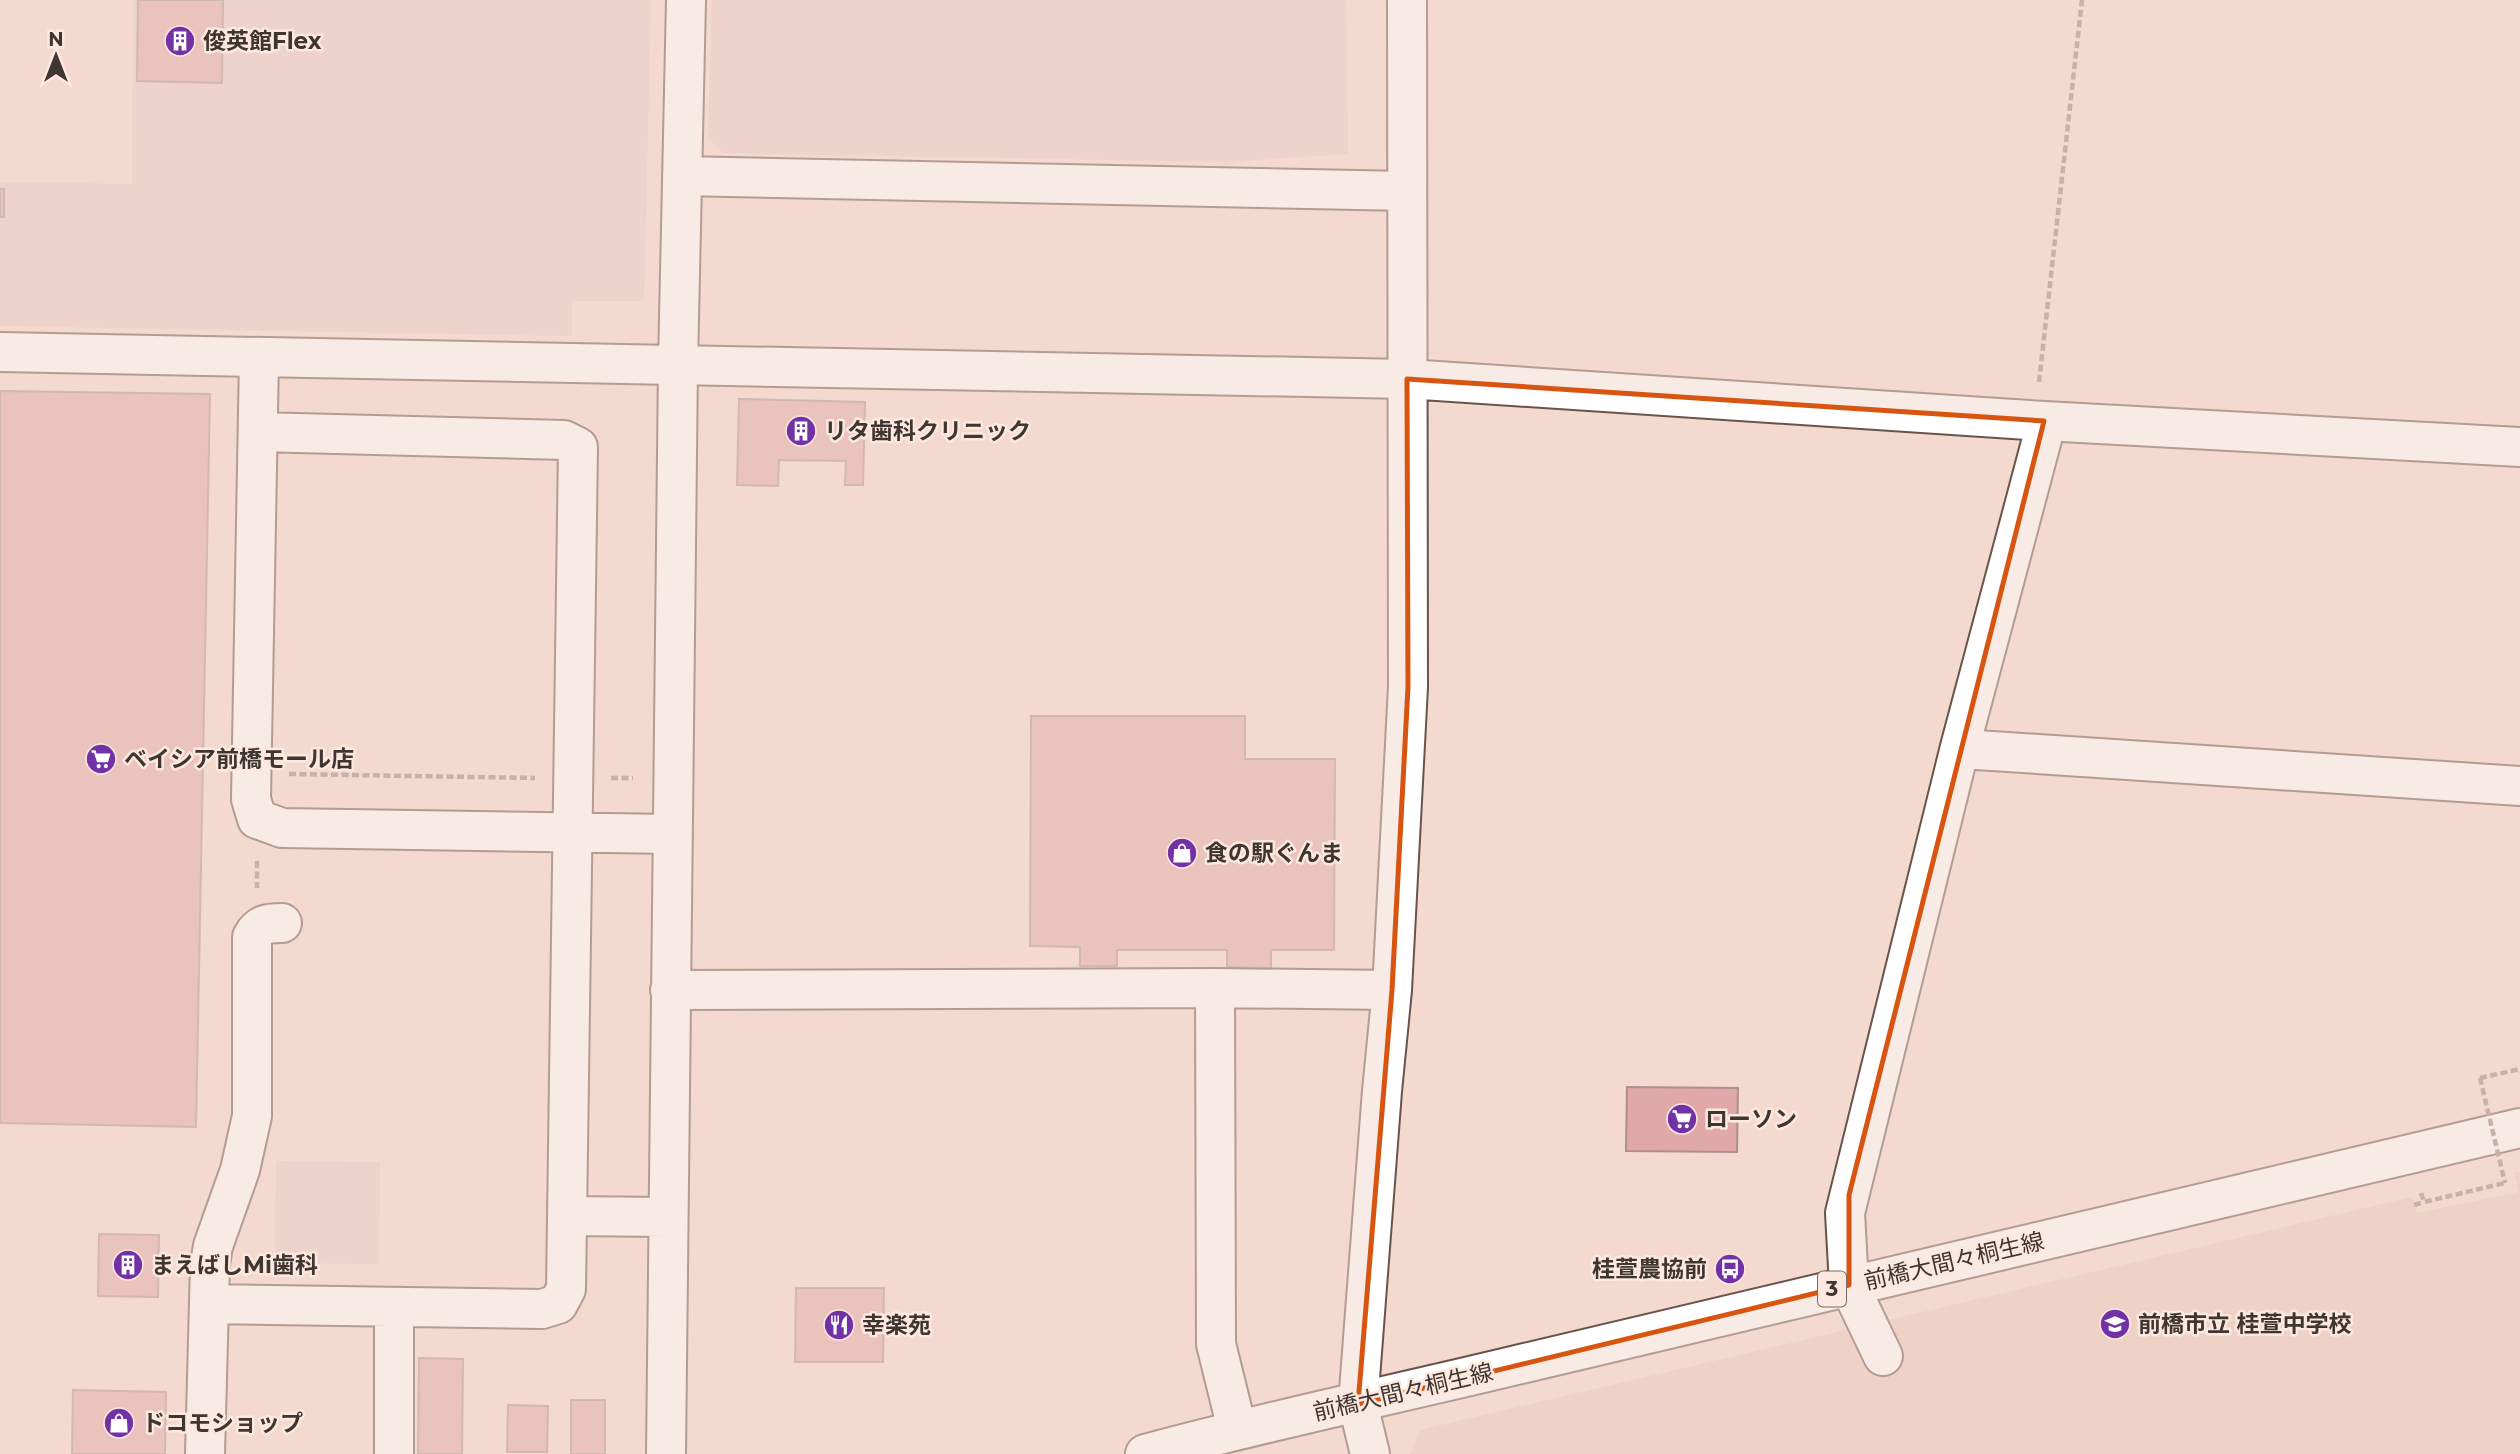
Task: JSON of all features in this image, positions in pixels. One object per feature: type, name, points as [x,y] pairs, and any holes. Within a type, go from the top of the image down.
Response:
[{"type":"street","points":[[666,1454],[671,834],[686,0]]},
{"type":"street","points":[[1370,1454],[1358,1404],[1392,990],[1408,688],[1407,0]]},
{"type":"street","points":[[682,176],[1407,191]]},
{"type":"street","points":[[0,352],[1407,379],[2044,421],[2520,447]]},
{"type":"street","points":[[259,357],[251,773],[251,800],[257,819],[282,828],[671,834]]},
{"type":"street","points":[[1883,1356],[1849,1285],[1846,1213],[1849,1195],[1960,747],[2042,439],[2044,421]]},
{"type":"street","points":[[209,1304],[542,1310],[558,1304],[566,1289],[578,447],[565,440],[258,432]]},
{"type":"street","points":[[1960,747],[2520,786]]},
{"type":"street","points":[[205,1454],[213,1245],[240,1170],[252,1116],[252,937],[269,926]]},
{"type":"street","points":[[1215,988],[1216,1344],[1237,1429]]},
{"type":"street","points":[[670,990],[1392,990]]},
{"type":"street","name":"前橋大間々桐生線","points":[[1145,1454],[1237,1429],[1358,1404],[1849,1285],[2520,1128]]},
{"type":"street","points":[[567,1216],[667,1217]]},
{"type":"street","points":[[394,1307],[394,1454]]},
{"type":"path","points":[[2044,421],[2038,386],[2082,0]]},
{"type":"path","points":[[251,773],[641,778]]},
{"type":"path","points":[[257,819],[269,926]]},
{"type":"path","points":[[2414,1205],[2505,1183],[2480,1077],[2520,1069]]},
{"type":"path","points":[[2419,1185],[2424,1202]]},
{"type":"highlighted area","points":[[1407,379],[2044,421],[1849,1195],[1849,1285],[1358,1404],[1392,990],[1408,687]]},
{"type":"shaded area","points":[[133,0],[651,0],[644,301],[572,301],[572,336],[0,326],[0,182],[132,184]]},
{"type":"shaded area","points":[[712,0],[1346,0],[1348,154],[1224,162],[723,153],[708,137]]},
{"type":"shaded area","points":[[276,1161],[380,1162],[379,1264],[275,1263]]},
{"type":"shaded area","name":"前橋市立 桂萱中学校","points":[[2520,1172],[2520,1454],[1410,1454],[1420,1430],[2412,1197],[2417,1213],[2519,1192],[2514,1173]]},
{"type":"building","name":"俊英館Flex","points":[[138,0],[223,0],[222,83],[137,81]]},
{"type":"building","points":[[0,189],[4,189],[4,217],[0,217]]},
{"type":"building","name":"ベイシア前橋モール店","points":[[0,391],[210,394],[196,1127],[0,1123]]},
{"type":"building","name":"リタ歯科クリニック","points":[[739,399],[865,402],[863,485],[845,485],[846,461],[779,460],[778,486],[737,485]]},
{"type":"building","name":"食の駅ぐんま","points":[[1031,716],[1245,716],[1245,759],[1335,759],[1334,950],[1271,950],[1271,968],[1227,967],[1227,950],[1117,950],[1117,966],[1080,966],[1080,947],[1030,946]]},
{"type":"building","name":"ローソン","points":[[1627,1087],[1738,1088],[1737,1152],[1626,1151]]},
{"type":"building","name":"まえばしMi歯科","points":[[99,1234],[159,1235],[158,1297],[98,1296]]},
{"type":"building","name":"幸楽苑","points":[[796,1288],[884,1288],[883,1362],[795,1362]]},
{"type":"building","points":[[419,1358],[463,1359],[462,1454],[418,1454]]},
{"type":"building","name":"ドコモショップ","points":[[73,1390],[166,1392],[165,1454],[72,1454]]},
{"type":"building","points":[[571,1400],[605,1400],[605,1454],[571,1454]]},
{"type":"building","points":[[508,1405],[548,1406],[547,1452],[507,1452]]},
{"type":"place","name":"俊英館Flex","points":[[180,41]]},
{"type":"place","name":"リタ歯科クリニック","points":[[801,431]]},
{"type":"place","name":"ベイシア前橋モール店","points":[[101,759]]},
{"type":"place","name":"食の駅ぐんま","points":[[1182,853]]},
{"type":"place","name":"ローソン","points":[[1682,1119]]},
{"type":"place","name":"まえばしMi歯科","points":[[128,1265]]},
{"type":"place","name":"桂萱農協前","points":[[1730,1269]]},
{"type":"place","name":"前橋市立 桂萱中学校","points":[[2115,1324]]},
{"type":"place","name":"幸楽苑","points":[[839,1325]]},
{"type":"place","name":"ドコモショップ","points":[[119,1423]]}]
